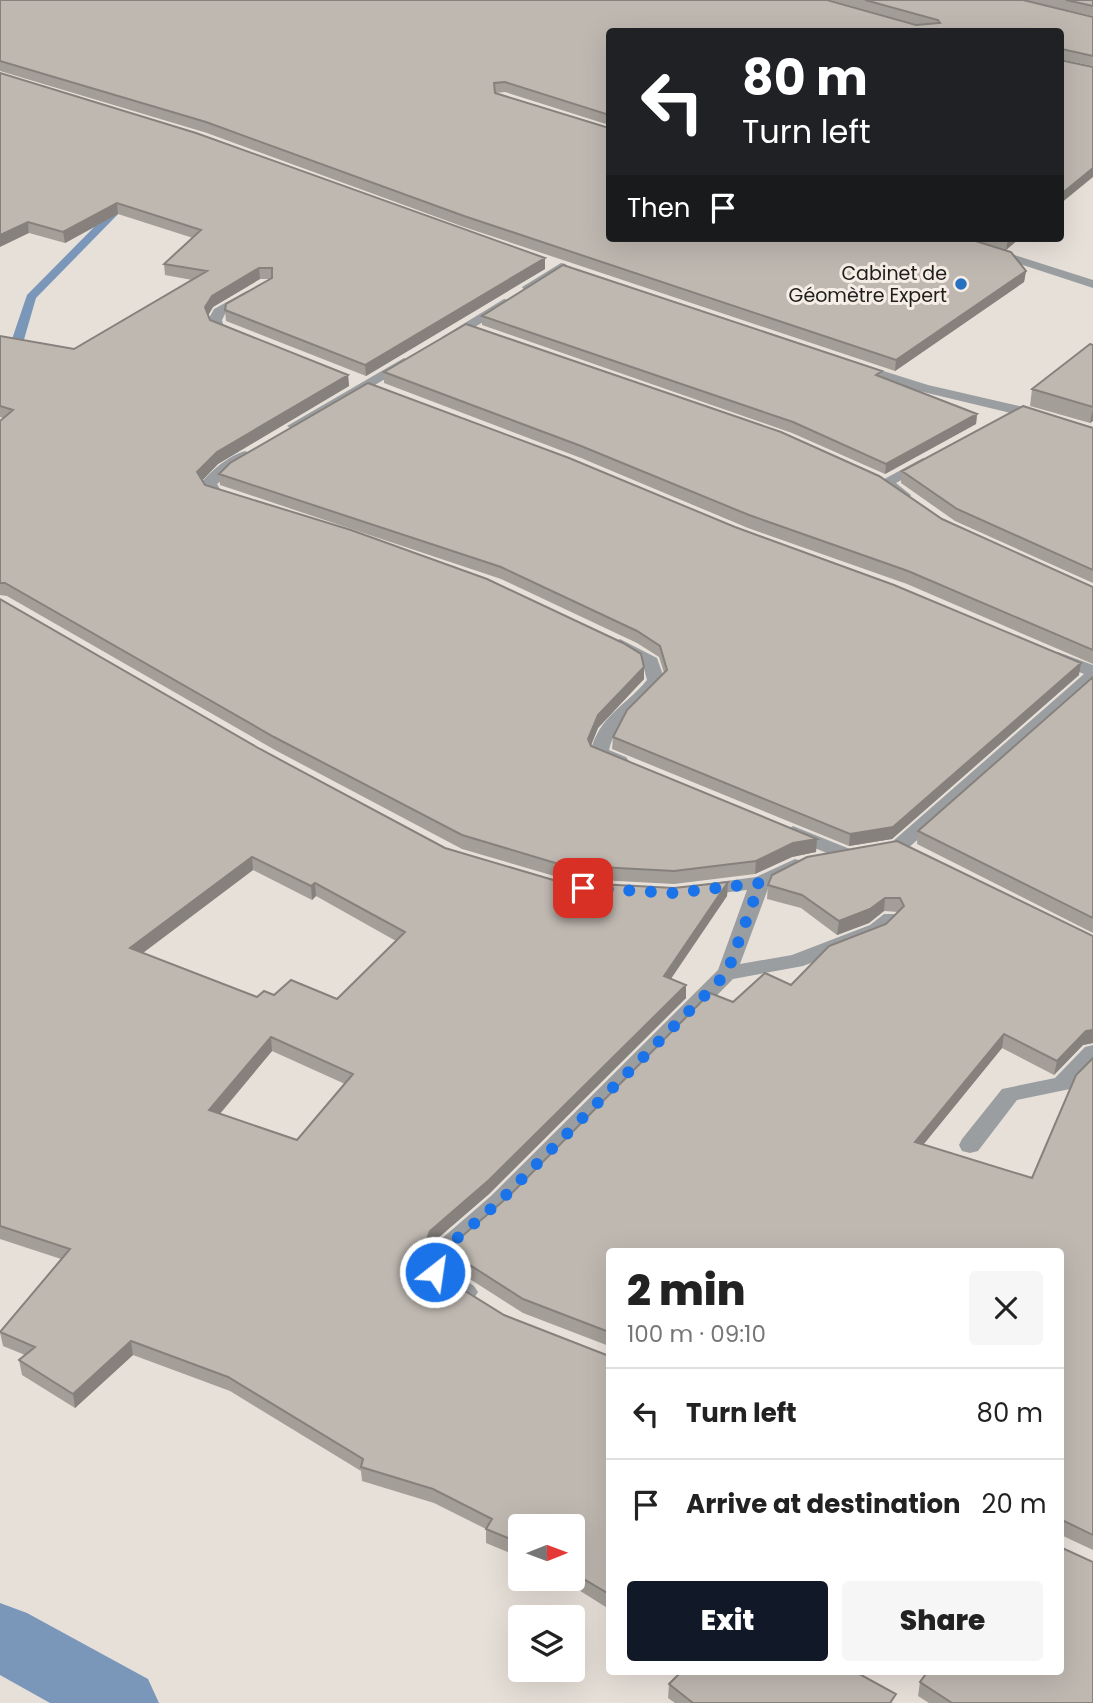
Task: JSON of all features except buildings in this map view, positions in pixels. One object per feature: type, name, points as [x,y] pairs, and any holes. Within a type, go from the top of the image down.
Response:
[{"type":"street","points":[[960,242],[1093,284]]},
{"type":"street","points":[[283,433],[360,381],[471,330],[561,267]]},
{"type":"street","points":[[251,340],[225,331],[217,326],[215,320],[219,312],[266,284]]},
{"type":"street","points":[[846,362],[924,388],[1019,410],[1093,432]]},
{"type":"street","points":[[360,381],[391,393]]},
{"type":"street","points":[[995,424],[1019,410]]},
{"type":"street","points":[[249,504],[213,492],[209,483],[224,469],[259,447]]},
{"type":"street","points":[[916,505],[879,481],[934,457]]},
{"type":"street","points":[[606,637],[651,662],[656,680],[649,691],[622,710],[602,734],[599,753],[632,766]]},
{"type":"street","points":[[920,857],[893,847],[1091,680],[1042,650]]},
{"type":"street","points":[[772,823],[855,853]]},
{"type":"street","points":[[687,891],[760,883],[800,863],[855,853]]},
{"type":"street","points":[[484,1303],[435,1272],[440,1253],[499,1202],[727,973],[760,883]]},
{"type":"street","points":[[727,973],[796,961],[877,930],[891,918]]},
{"type":"street","points":[[970,1145],[1010,1094],[1062,1084],[1093,1052]]},
{"type":"waterway","points":[[0,363],[17,343],[31,297],[121,206]]},
{"type":"waterway","points":[[0,1636],[120,1703]]},
{"type":"place","name":"Cabinet de Géomètre Expert","points":[[961,284]]},
{"type":"route","points":[[435,1272],[440,1253],[499,1202],[727,973],[760,883],[674,893],[583,888]]}]
